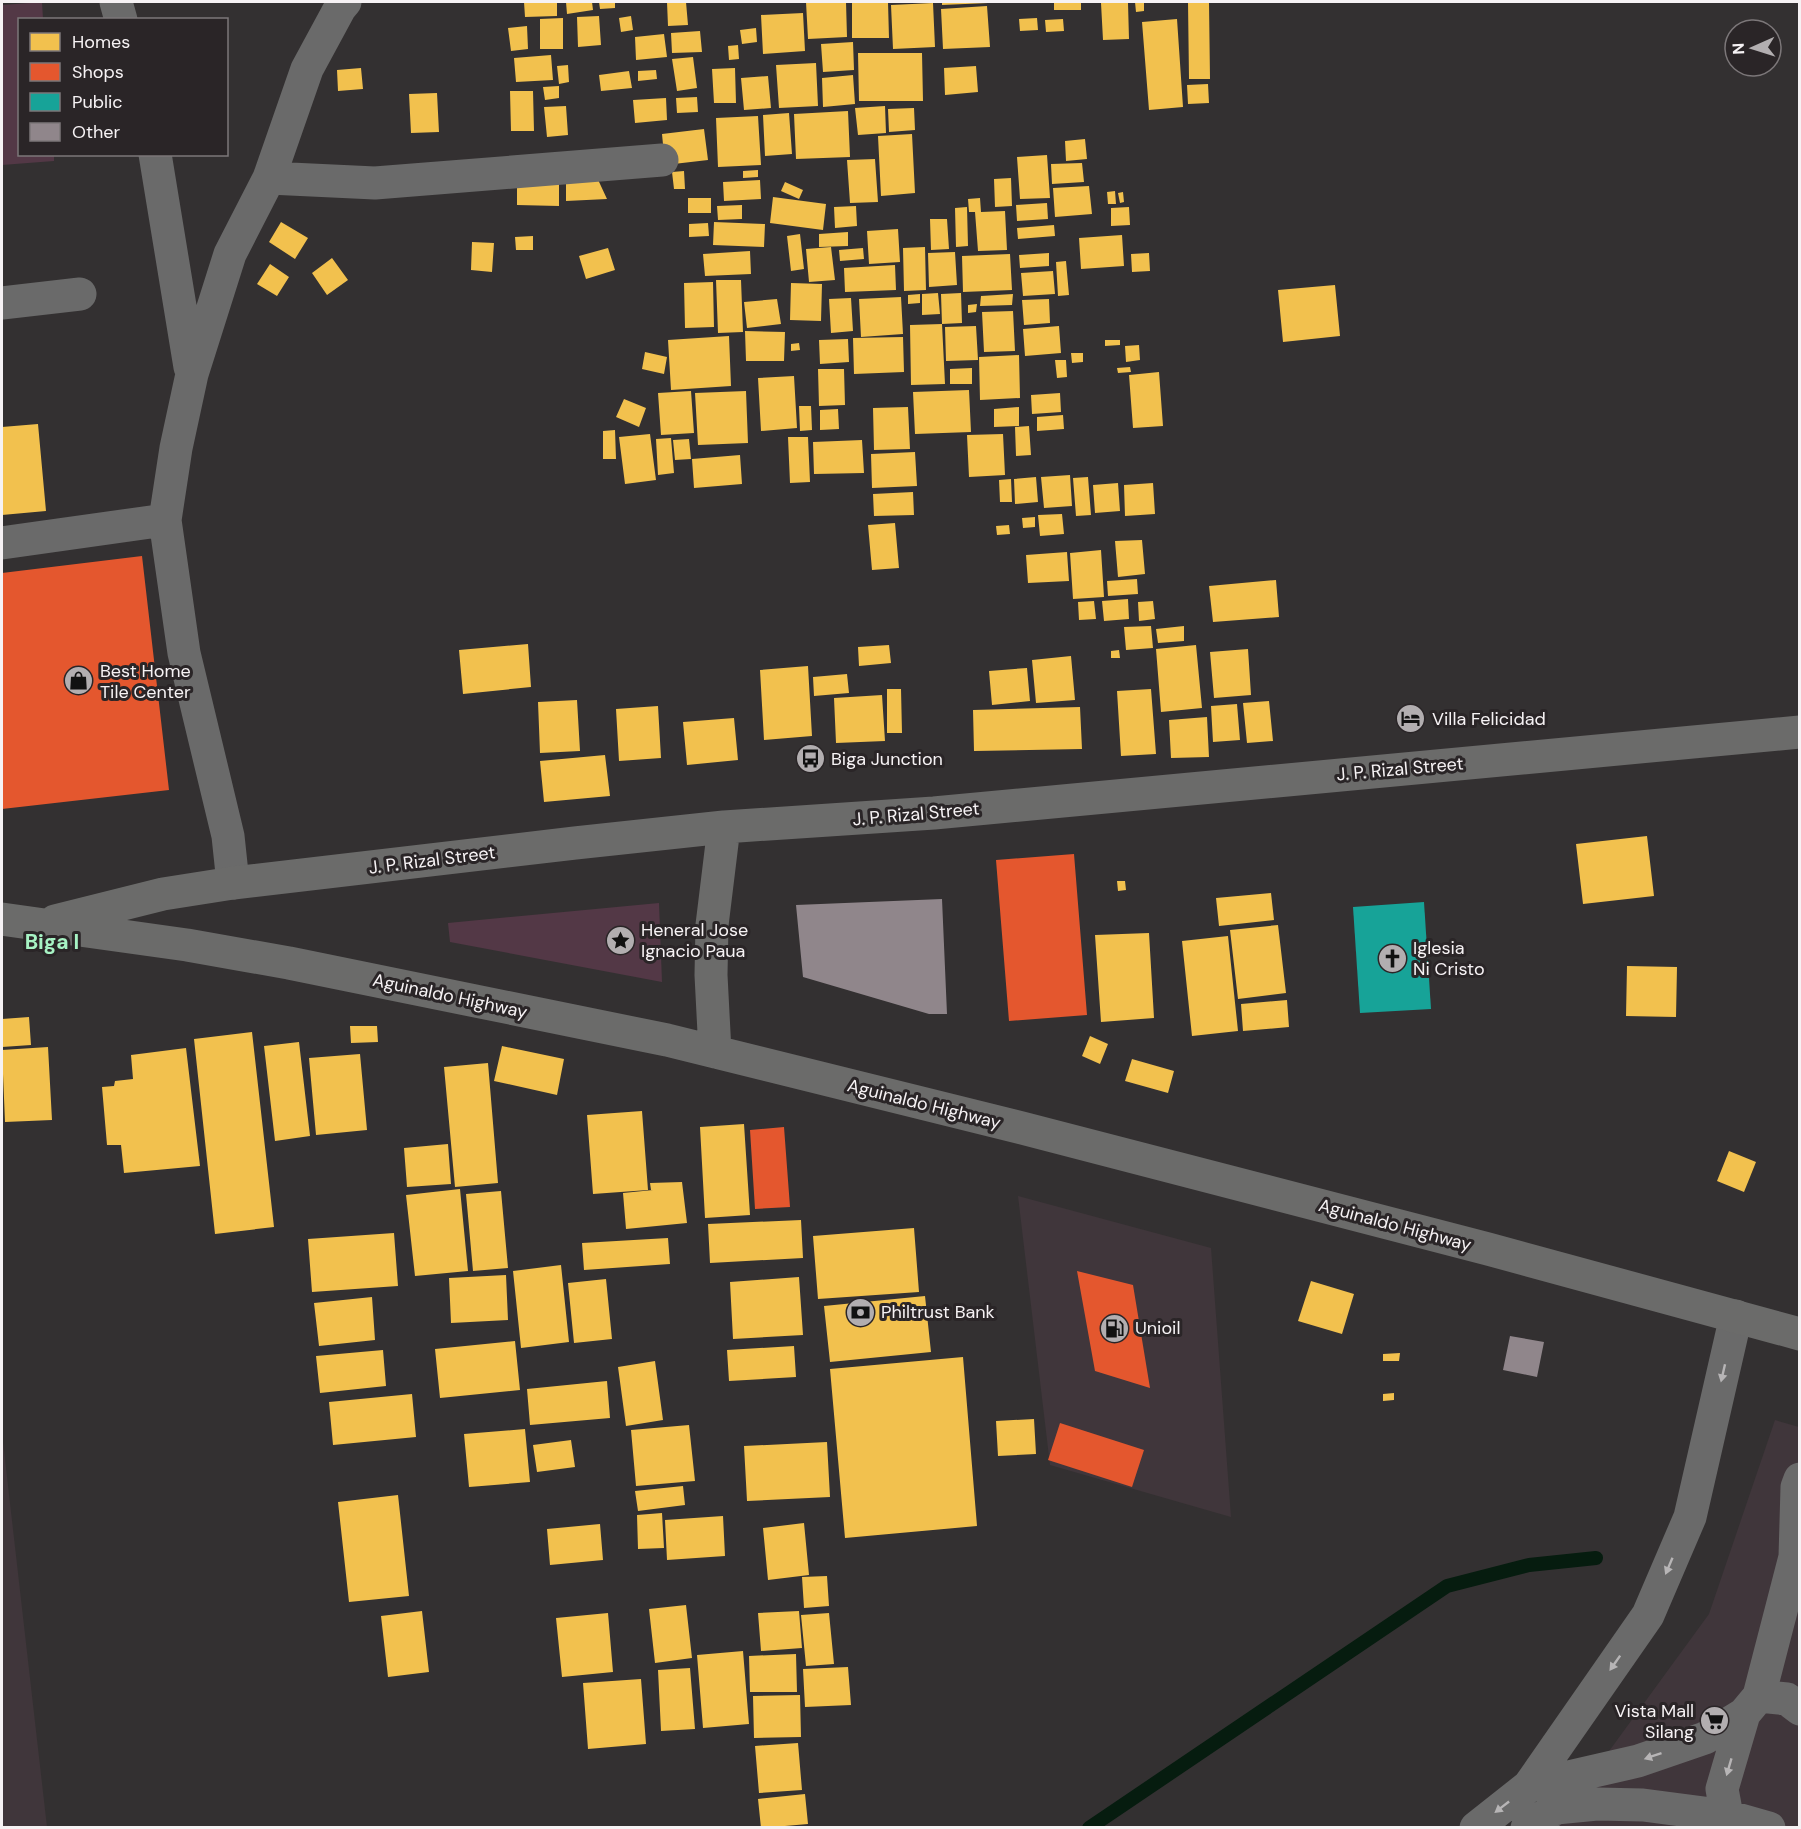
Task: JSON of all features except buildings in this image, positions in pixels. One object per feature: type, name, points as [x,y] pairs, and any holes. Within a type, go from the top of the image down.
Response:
[{"type":"main road","name":"J. P. Rizal Street","points":[[37,926],[163,894],[233,883],[724,827],[946,812],[1800,732]]},
{"type":"main road","points":[[715,1052],[711,975],[712,925],[724,827]]},
{"type":"main road","name":"Aguinaldo Highway","points":[[2,919],[37,926],[187,945],[289,963],[715,1052],[1488,1249],[1800,1334]]},
{"type":"main road","name":"Aguinaldo Highway","points":[[2,936],[37,926]]},
{"type":"street","points":[[116,2],[120,18]]},
{"type":"street","points":[[233,883],[228,836],[184,653],[165,520],[176,447],[192,374],[230,254],[269,178],[307,69],[345,2]]},
{"type":"street","points":[[155,156],[192,374]]},
{"type":"street","points":[[269,178],[375,183],[662,160]]},
{"type":"street","points":[[2,303],[80,294]]},
{"type":"street","points":[[2,543],[165,520]]},
{"type":"street","points":[[1476,1827],[1528,1786],[1648,1615],[1690,1517],[1736,1316]]},
{"type":"street","points":[[1727,1816],[1722,1789],[1752,1705],[1797,1553],[1797,1487],[1800,1479]]},
{"type":"street","points":[[1528,1786],[1638,1761],[1705,1738],[1752,1705],[1787,1699],[1800,1709]]},
{"type":"street","points":[[1527,1827],[1556,1808],[1597,1804],[1643,1804],[1727,1816],[1769,1827]]},
{"type":"shaded area","points":[[42,2],[43,18],[18,18],[18,156],[54,156],[54,161],[2,165],[2,5]]},
{"type":"shaded area","points":[[659,903],[662,982],[450,942],[448,923]]},
{"type":"shaded area","points":[[1018,1196],[1211,1248],[1231,1517],[1050,1465]]},
{"type":"shaded area","name":"Vista Mall Silang","points":[[1775,1420],[1799,1427],[1799,1827],[1553,1828],[1709,1614]]},
{"type":"shaded area","points":[[2,1433],[47,1827],[2,1827]]},
{"type":"waterway","points":[[1089,1828],[1447,1586],[1529,1565],[1596,1558]]},
{"type":"place","name":"Best Home Tile Center","points":[[79,681]]},
{"type":"place","name":"Villa Felicidad","points":[[1411,719]]},
{"type":"place","name":"Biga Junction","points":[[810,759]]},
{"type":"place","name":"Heneral Jose Ignacio Paua","points":[[620,940]]},
{"type":"place","name":"Iglesia Ni Cristo","points":[[1392,958]]},
{"type":"place","name":"Philtrust Bank","points":[[860,1312]]},
{"type":"place","name":"Unioil","points":[[1114,1328]]},
{"type":"place","name":"Vista Mall Silang","points":[[1715,1721]]},
{"type":"district","name":"Biga I","points":[[52,942]]}]
